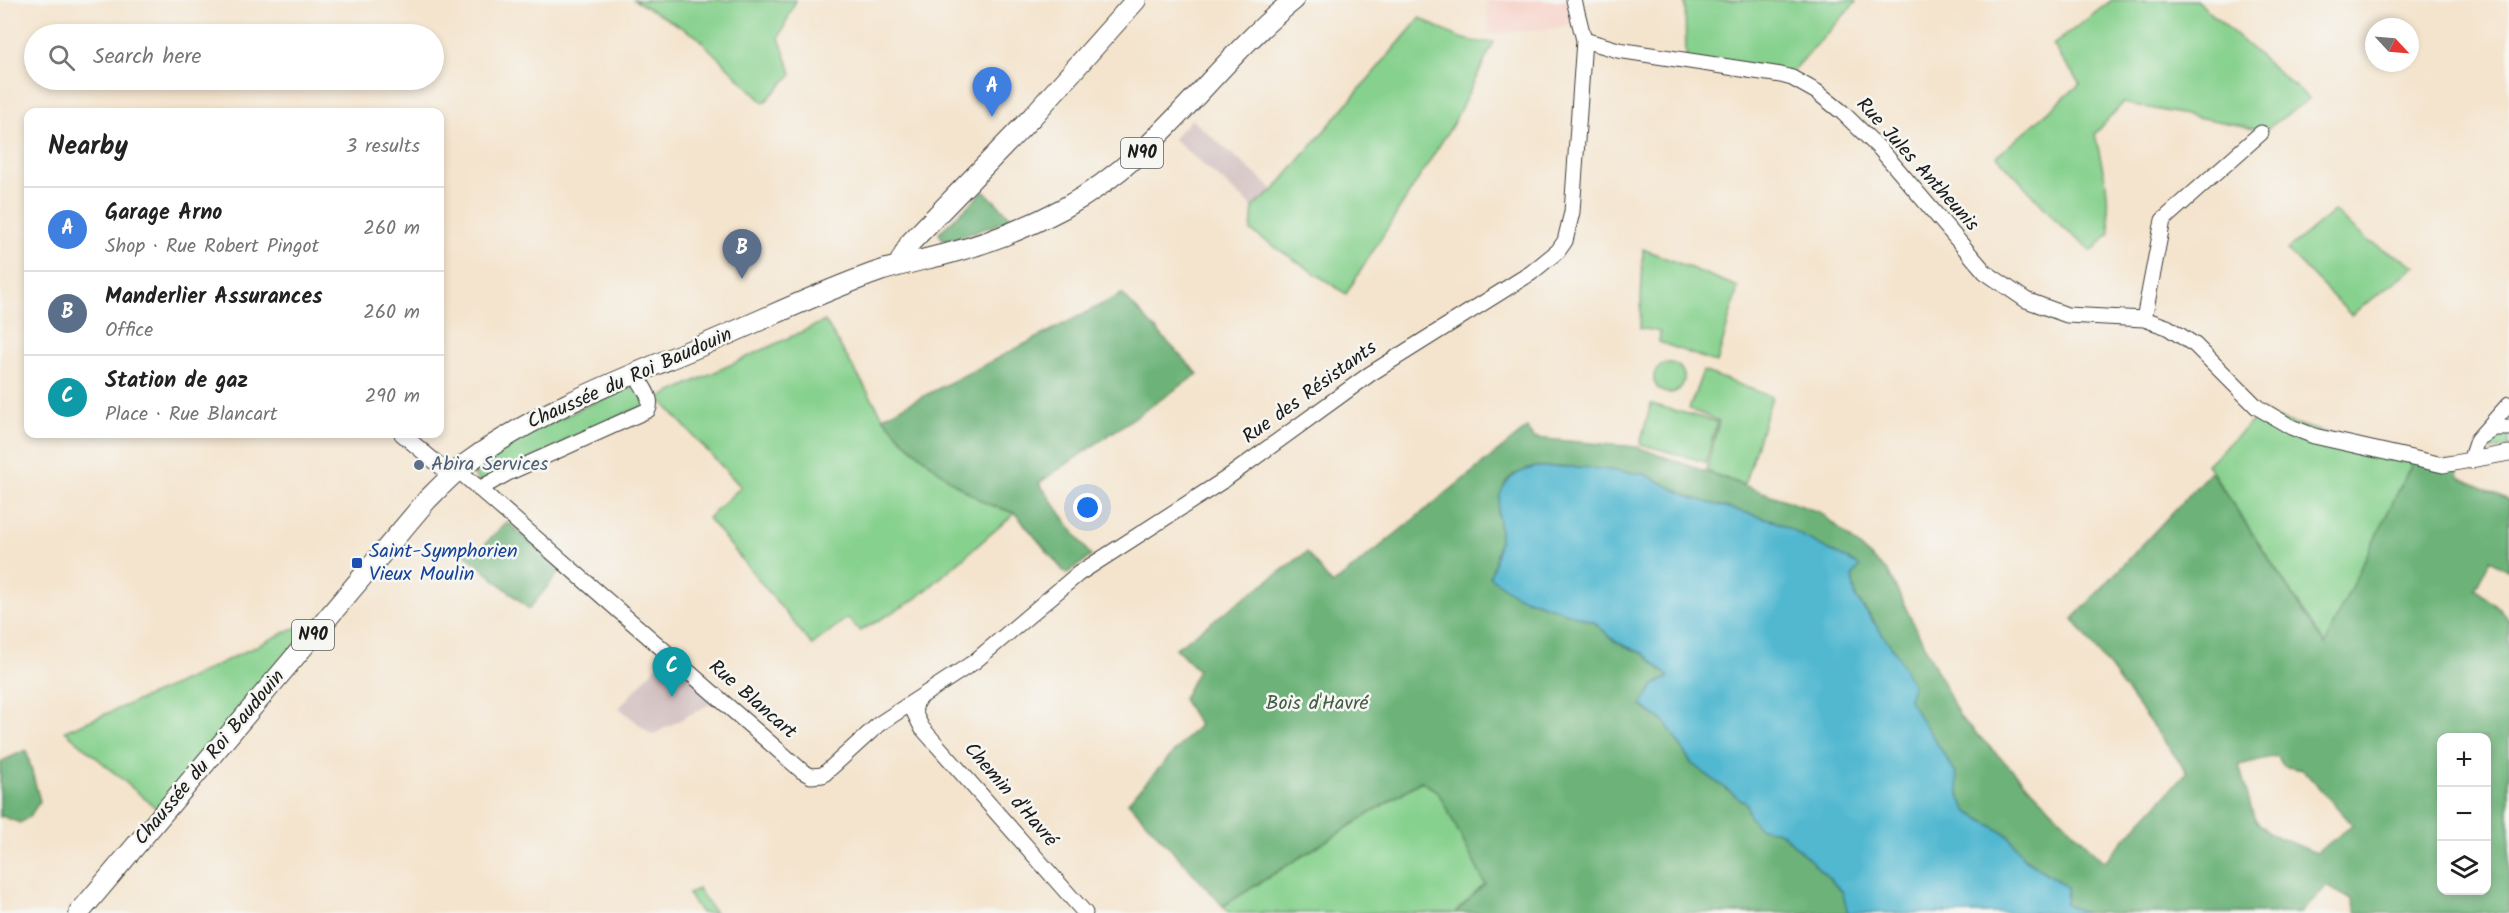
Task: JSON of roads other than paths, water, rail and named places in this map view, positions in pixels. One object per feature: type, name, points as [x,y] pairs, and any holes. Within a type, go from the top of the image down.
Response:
[{"type":"main road","points":[[897,266],[910,243],[1032,117],[1136,0]]},
{"type":"main road","name":"Chaussée du Roi Baudouin","points":[[79,913],[427,500],[455,473],[531,422],[635,373],[841,285],[897,266],[952,253],[1026,227],[1085,196],[1126,167],[1158,138],[1261,29],[1294,0]]},
{"type":"street","points":[[1574,0],[1584,40]]},
{"type":"street","name":"Rue Jules Antheunis","points":[[1584,40],[1618,51],[1781,75],[1804,84],[1827,99],[1867,136],[1978,264],[2009,291],[2045,309],[2067,315],[2144,319],[2168,327],[2187,339],[2250,401],[2291,427],[2314,436],[2443,465],[2509,453]]},
{"type":"street","name":"Rue des Résistants","points":[[917,700],[1000,642],[1078,574],[1224,480],[1370,374],[1531,273],[1558,251],[1565,241],[1572,212],[1584,40]]},
{"type":"street","points":[[2144,319],[2163,220],[2261,132]]},
{"type":"street","points":[[479,489],[508,473],[648,410],[651,405],[650,399],[635,373]]},
{"type":"street","points":[[2470,461],[2477,440],[2509,404]]},
{"type":"street","points":[[2477,440],[2494,428],[2509,428]]},
{"type":"street","name":"Rue Blancart","points":[[407,438],[479,489],[802,771],[811,776],[823,775],[879,724],[917,700]]},
{"type":"street","name":"Chemin d'Havré","points":[[917,700],[914,712],[922,728],[1085,913]]},
{"type":"water","points":[[1536,467],[1581,467],[1644,474],[1692,498],[1772,520],[1860,566],[1852,577],[1856,598],[1897,654],[1913,686],[1909,700],[1956,773],[1960,799],[1968,812],[2009,836],[2024,859],[2067,887],[2066,905],[2086,913],[1848,913],[1842,891],[1782,833],[1758,827],[1749,816],[1747,804],[1692,764],[1665,722],[1641,705],[1654,685],[1669,677],[1644,654],[1616,642],[1594,622],[1515,595],[1490,577],[1500,533],[1498,515],[1500,494],[1503,487],[1513,477]]},
{"type":"place","name":"Garage Arno","points":[[992,117]]},
{"type":"place","name":"Manderlier Assurances","points":[[742,279]]},
{"type":"place","name":"Abira Services","points":[[419,465]]},
{"type":"place","name":"Saint-Symphorien Vieux Moulin","points":[[357,563]]},
{"type":"place","name":"Station de gaz","points":[[672,697]]},
{"type":"park label","name":"Bois d'Havré","points":[[1317,704]]}]
